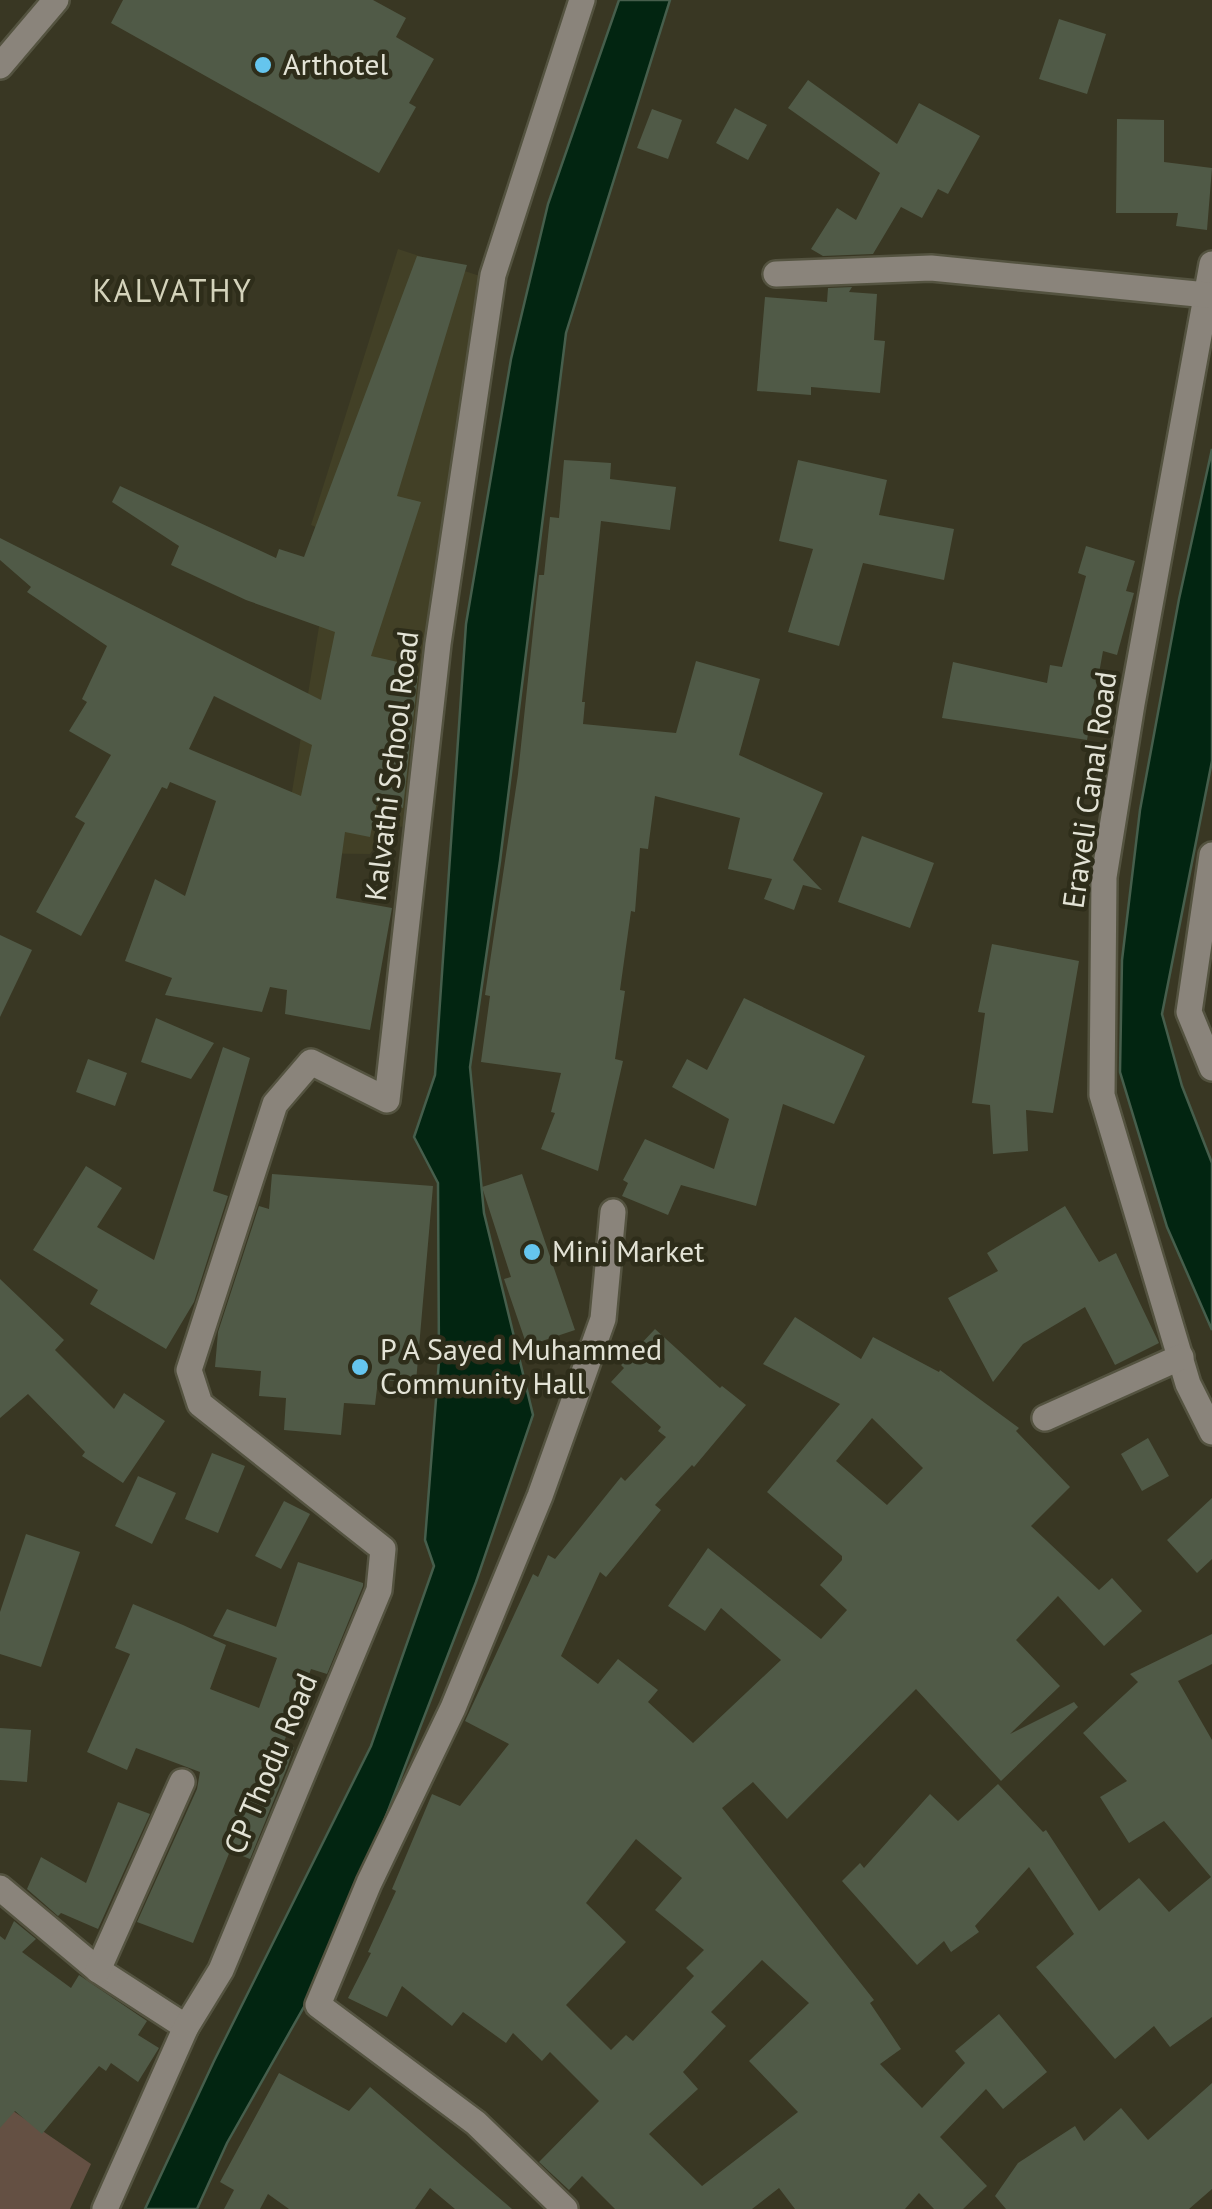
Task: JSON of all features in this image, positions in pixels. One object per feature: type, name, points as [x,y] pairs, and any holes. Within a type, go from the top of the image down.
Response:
[{"type":"street","points":[[0,66],[56,0]]},
{"type":"street","name":"Kalvathi School Road","points":[[200,1404],[189,1370],[275,1104],[311,1062],[386,1100],[438,644],[493,275],[582,0]]},
{"type":"street","name":"Eraveli Canal Road","points":[[1212,264],[1104,877],[1102,1095],[1188,1384],[1212,1432]]},
{"type":"street","points":[[776,274],[932,268],[1208,294]]},
{"type":"street","points":[[1212,855],[1205,939],[1189,1012],[1212,1068]]},
{"type":"street","points":[[564,2209],[476,2122],[318,2005],[370,1883],[453,1708],[540,1496],[603,1319],[613,1212]]},
{"type":"street","points":[[1045,1418],[1180,1357]]},
{"type":"street","name":"CP Thodu Road","points":[[105,2209],[186,2027],[221,1970],[379,1590],[383,1549],[200,1404]]},
{"type":"street","points":[[98,1970],[182,1782]]},
{"type":"street","points":[[0,1888],[98,1970],[186,2027]]},
{"type":"shaded area","points":[[619,0],[670,0],[566,333],[500,861],[470,1067],[484,1213],[533,1415],[476,1582],[331,1959],[227,2143],[197,2209],[145,2209],[371,1746],[434,1566],[425,1540],[439,1361],[438,1183],[414,1137],[435,1075],[466,624],[511,359],[548,204]]},
{"type":"shaded area","points":[[398,249],[486,278],[409,826],[388,828],[370,854],[282,853],[334,535],[311,525]]},
{"type":"shaded area","points":[[1212,449],[1212,761],[1162,1014],[1182,1086],[1212,1163],[1212,1330],[1167,1227],[1120,1072],[1122,960],[1140,810],[1179,599]]},
{"type":"shaded area","points":[[0,2102],[91,2164],[70,2209],[0,2209]]},
{"type":"building","name":"Arthotel","points":[[123,0],[373,0],[406,18],[396,37],[434,59],[409,103],[416,107],[379,173],[111,23]]},
{"type":"building","points":[[1059,19],[1106,34],[1087,94],[1039,79]]},
{"type":"building","points":[[808,80],[897,144],[919,103],[980,136],[948,194],[938,189],[922,218],[901,207],[873,254],[823,256],[811,249],[837,208],[856,220],[880,173],[788,108]]},
{"type":"building","points":[[735,108],[767,125],[748,160],[716,143]]},
{"type":"building","points":[[652,109],[682,120],[668,159],[637,148]]},
{"type":"building","points":[[1117,119],[1164,120],[1164,162],[1212,168],[1207,230],[1176,226],[1178,213],[1116,213]]},
{"type":"building","points":[[417,256],[467,265],[397,496],[421,502],[371,656],[398,662],[397,671],[418,676],[403,808],[377,802],[370,837],[345,832],[336,898],[392,908],[370,1030],[285,1014],[287,990],[270,987],[262,1012],[165,995],[172,978],[125,961],[155,879],[185,896],[216,801],[170,782],[167,789],[162,787],[81,936],[36,912],[85,823],[75,817],[111,755],[69,731],[87,702],[82,699],[107,646],[27,592],[31,587],[0,560],[0,538],[321,700],[335,632],[246,600],[171,565],[179,546],[112,502],[120,486],[276,558],[279,549],[304,557]],"holes":[[[214,696],[312,745],[301,796],[189,749]]]},
{"type":"building","points":[[852,287],[849,292],[877,294],[874,340],[885,341],[880,393],[811,387],[811,395],[757,391],[765,297],[827,302],[828,288]]},
{"type":"building","points":[[564,460],[611,463],[610,479],[676,487],[670,530],[601,521],[583,724],[676,733],[696,661],[760,679],[739,755],[823,793],[793,860],[822,890],[803,885],[794,910],[764,899],[772,879],[728,869],[740,818],[655,796],[648,849],[640,848],[635,912],[631,911],[620,990],[625,991],[615,1059],[623,1061],[598,1171],[541,1149],[555,1113],[551,1112],[561,1073],[481,1062],[490,996],[485,995],[518,774],[539,575],[544,575],[550,517],[559,518]]},
{"type":"building","points":[[798,460],[887,480],[879,515],[954,529],[944,580],[863,563],[839,646],[788,632],[813,549],[779,541]]},
{"type":"building","points":[[1086,546],[1135,561],[1126,591],[1134,593],[1117,655],[1103,651],[1087,740],[942,718],[953,662],[1047,683],[1050,665],[1062,667],[1086,576],[1078,573]]},
{"type":"building","points":[[862,836],[934,863],[910,928],[838,902]]},
{"type":"building","points":[[0,935],[32,950],[0,1017]]},
{"type":"building","points":[[992,944],[1079,961],[1053,1113],[1026,1110],[1028,1151],[993,1154],[990,1105],[972,1103],[985,1013],[978,1012]]},
{"type":"building","points":[[744,998],[865,1056],[834,1124],[783,1104],[756,1206],[681,1185],[668,1215],[622,1196],[628,1183],[623,1180],[645,1139],[714,1169],[729,1119],[672,1087],[687,1059],[707,1070]]},
{"type":"building","points":[[156,1018],[214,1043],[191,1079],[141,1062]]},
{"type":"building","points":[[223,1047],[250,1058],[213,1191],[228,1196],[194,1302],[166,1349],[90,1304],[98,1290],[33,1250],[86,1166],[122,1188],[97,1227],[154,1260]]},
{"type":"building","points":[[88,1059],[127,1073],[115,1106],[76,1092]]},
{"type":"building","points":[[272,1174],[433,1186],[416,1382],[378,1380],[375,1405],[344,1403],[341,1435],[284,1430],[286,1398],[259,1396],[261,1371],[215,1367],[218,1332],[259,1206],[269,1209]]},
{"type":"building","points":[[522,1174],[575,1330],[527,1346],[504,1279],[511,1277],[482,1187]]},
{"type":"building","points":[[1065,1206],[1099,1262],[1116,1253],[1159,1343],[1115,1365],[1085,1307],[1023,1344],[993,1382],[948,1298],[998,1271],[987,1253]]},
{"type":"building","points":[[0,1279],[64,1340],[55,1350],[114,1409],[124,1393],[165,1421],[123,1483],[82,1456],[85,1452],[28,1394],[0,1418]]},
{"type":"building","points":[[795,1317],[861,1359],[873,1337],[940,1370],[1019,1428],[1016,1431],[1070,1487],[1031,1526],[1099,1590],[1112,1578],[1142,1611],[1104,1646],[1058,1596],[1016,1640],[1060,1686],[1010,1734],[1074,1702],[1078,1707],[1001,1781],[916,1689],[787,1819],[753,1782],[722,1808],[874,2000],[870,2003],[901,2049],[880,2064],[922,2108],[965,2063],[955,2051],[999,2014],[1047,2072],[1003,2109],[986,2089],[940,2137],[987,2186],[963,2209],[934,2209],[919,2193],[905,2209],[795,2209],[779,2188],[752,2209],[615,2209],[582,2176],[569,2190],[539,2162],[599,2101],[550,2052],[542,2061],[513,2033],[506,2043],[463,2012],[452,2026],[402,1986],[387,2017],[348,1998],[371,1953],[368,1952],[396,1891],[392,1889],[432,1794],[460,1806],[509,1744],[465,1721],[533,1574],[538,1577],[548,1555],[555,1559],[621,1477],[625,1481],[666,1437],[658,1431],[661,1427],[611,1382],[624,1368],[621,1365],[655,1329],[720,1388],[746,1405],[694,1467],[655,1505],[661,1510],[606,1577],[600,1572],[561,1656],[598,1684],[618,1659],[658,1690],[648,1702],[693,1743],[781,1660],[721,1608],[705,1631],[668,1606],[708,1548],[821,1639],[847,1610],[820,1585],[842,1556],[767,1492],[840,1404],[763,1364]],"holes":[[[872,1418],[923,1468],[887,1505],[836,1461]],[[636,1839],[682,1878],[655,1910],[704,1950],[686,1968],[694,1976],[633,2041],[626,2035],[611,2050],[566,2005],[626,1942],[586,1903]],[[762,1960],[809,2003],[749,2061],[798,2112],[702,2186],[649,2134],[698,2089],[683,2072],[726,2026],[711,2012]]]},
{"type":"building","points":[[1148,1438],[1169,1476],[1142,1491],[1121,1454]]},
{"type":"building","points":[[212,1453],[245,1466],[218,1533],[185,1519]]},
{"type":"building","points":[[138,1476],[176,1493],[152,1544],[115,1526]]},
{"type":"building","points":[[1212,1498],[1212,1559],[1197,1573],[1167,1540]]},
{"type":"building","points":[[284,1501],[310,1514],[281,1569],[255,1556]]},
{"type":"building","points":[[26,1534],[80,1552],[41,1667],[0,1654],[0,1612]]},
{"type":"building","points":[[298,1562],[363,1586],[327,1674],[311,1669],[284,1742],[294,1747],[250,1859],[230,1851],[193,1943],[137,1922],[197,1789],[200,1772],[136,1748],[127,1770],[87,1752],[130,1654],[115,1648],[133,1604],[226,1645],[210,1689],[259,1708],[277,1658],[213,1636],[227,1609],[276,1627]]},
{"type":"building","points":[[1212,1634],[1212,1664],[1178,1681],[1212,1740],[1212,2017],[1170,2047],[1154,2026],[1115,2059],[1036,1967],[1074,1934],[1029,1867],[975,1926],[979,1932],[951,1952],[944,1941],[917,1965],[842,1881],[860,1863],[864,1868],[930,1794],[958,1821],[998,1784],[1043,1832],[1046,1830],[1099,1911],[1139,1878],[1169,1912],[1211,1877],[1164,1821],[1129,1843],[1100,1797],[1127,1781],[1083,1733],[1138,1682],[1130,1674]]},
{"type":"building","points":[[0,1728],[31,1730],[27,1782],[0,1780]]},
{"type":"building","points":[[118,1802],[150,1814],[98,1929],[61,1913],[58,1916],[27,1889],[41,1857],[86,1883]]},
{"type":"building","points":[[14,1921],[36,1939],[22,1952],[71,1988],[79,1975],[147,2021],[138,2035],[159,2048],[138,2082],[111,2063],[106,2071],[99,2066],[42,2134],[15,2111],[0,2128],[0,1936],[5,1940]]},
{"type":"building","points":[[279,2073],[349,2111],[370,2087],[512,2209],[455,2209],[430,2188],[415,2209],[289,2209],[268,2194],[260,2209],[224,2209],[234,2190],[220,2182]]},
{"type":"building","points":[[1212,2083],[1212,2189],[1189,2209],[1006,2209],[995,2196],[1018,2163],[1075,2126],[1084,2141],[1121,2108],[1148,2140]]},
{"type":"place","name":"Arthotel","points":[[263,65]]},
{"type":"place","name":"Mini Market","points":[[532,1252]]},
{"type":"place","name":"P A Sayed Muhammed Community Hall","points":[[360,1367]]},
{"type":"district","name":"KALVATHY","points":[[173,291]]}]
